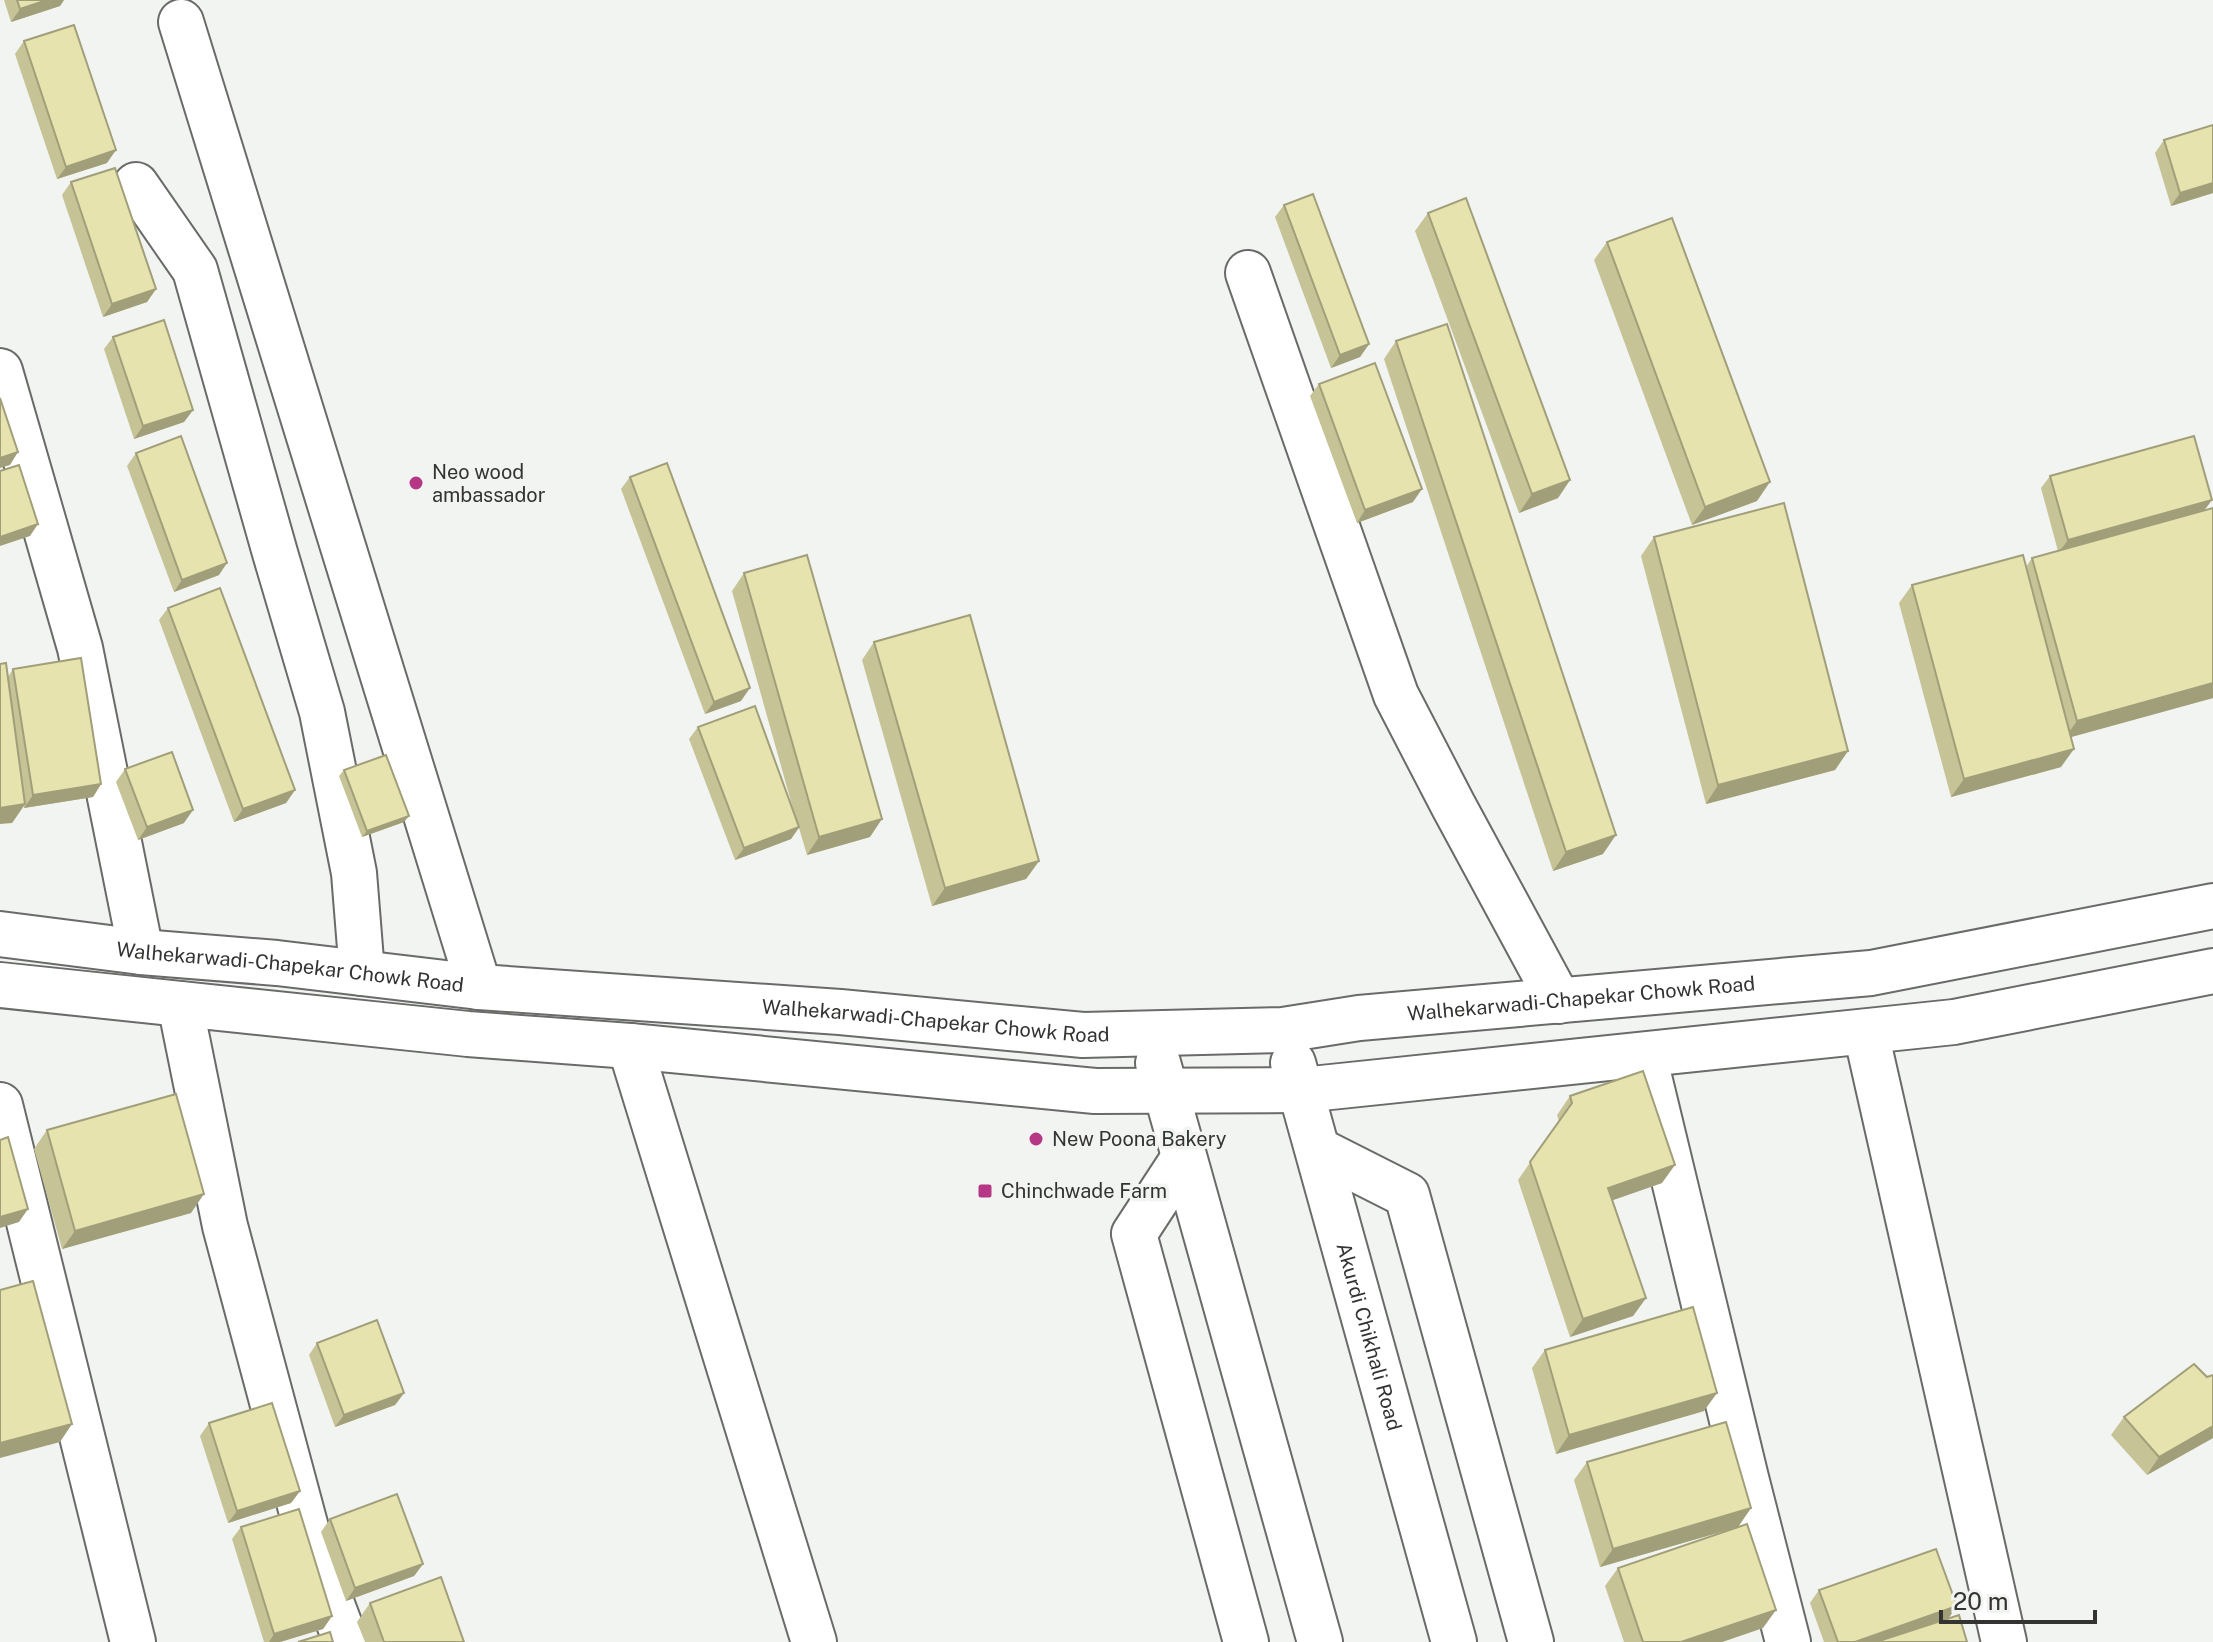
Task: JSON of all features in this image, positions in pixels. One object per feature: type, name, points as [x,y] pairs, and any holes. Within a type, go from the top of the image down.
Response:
[{"type":"main road","points":[[181,22],[479,987]]},
{"type":"main road","points":[[136,185],[195,270],[306,655],[322,712],[354,873],[362,973]]},
{"type":"main road","points":[[1248,273],[1396,695],[1559,1001]]},
{"type":"main road","points":[[0,371],[80,648],[141,952]]},
{"type":"main road","name":"Walhekarwadi-Chapekar Chowk Road","points":[[0,934],[479,987],[840,1012],[1083,1035],[1283,1030],[1359,1018],[1871,973],[2213,906]]},
{"type":"main road","points":[[0,985],[468,1034],[630,1046],[1095,1091],[1165,1091],[1302,1090],[1866,1033],[1954,1022],[2213,971]]},
{"type":"main road","points":[[180,1004],[225,1226],[313,1554],[346,1642]]},
{"type":"main road","name":"Akurdi Chikhali Road","points":[[1283,1030],[1454,1642]]},
{"type":"main road","points":[[1866,1033],[2004,1642]]},
{"type":"main road","points":[[1150,1034],[1320,1642]]},
{"type":"main road","points":[[630,1046],[814,1642]]},
{"type":"main road","points":[[1644,1056],[1788,1642]]},
{"type":"main road","points":[[0,1105],[133,1642]]},
{"type":"main road","points":[[1318,1150],[1407,1195],[1531,1642]]},
{"type":"main road","points":[[1183,1159],[1134,1234],[1246,1642]]},
{"type":"building","points":[[17,0],[47,0],[20,9]]},
{"type":"building","points":[[74,25],[116,150],[66,167],[24,41]]},
{"type":"building","points":[[2213,125],[2213,183],[2180,193],[2164,140]]},
{"type":"building","points":[[115,168],[156,289],[112,304],[71,182]]},
{"type":"building","points":[[1313,194],[1369,344],[1340,355],[1284,205]]},
{"type":"building","points":[[1466,198],[1570,480],[1532,494],[1428,213]]},
{"type":"building","points":[[1672,218],[1770,482],[1705,507],[1607,242]]},
{"type":"building","points":[[164,320],[193,410],[143,426],[113,337]]},
{"type":"building","points":[[1447,324],[1616,835],[1566,852],[1396,341]]},
{"type":"building","points":[[1375,363],[1422,489],[1365,510],[1319,384]]},
{"type":"building","points":[[0,398],[18,452],[0,458]]},
{"type":"building","points":[[181,436],[227,563],[182,580],[136,453]]},
{"type":"building","points":[[2194,436],[2212,500],[2068,540],[2050,476]]},
{"type":"building","points":[[667,463],[750,688],[714,702],[630,477]]},
{"type":"building","points":[[19,465],[38,524],[0,537],[0,471]]},
{"type":"building","points":[[1784,503],[1848,751],[1718,785],[1654,537]]},
{"type":"building","points":[[2213,508],[2213,683],[2077,721],[2032,558]]},
{"type":"building","points":[[807,555],[882,819],[819,837],[744,573]]},
{"type":"building","points":[[2023,555],[2074,749],[1964,779],[1912,585]]},
{"type":"building","points":[[220,588],[295,790],[243,809],[168,608]]},
{"type":"building","points":[[970,615],[1039,861],[945,888],[874,642]]},
{"type":"building","points":[[81,658],[101,784],[33,795],[13,669]]},
{"type":"building","points":[[6,663],[25,804],[0,808],[0,664]]},
{"type":"building","points":[[755,706],[799,827],[744,848],[698,727]]},
{"type":"building","points":[[172,752],[193,810],[147,827],[125,769]]},
{"type":"building","points":[[386,755],[409,816],[367,831],[344,770]]},
{"type":"building","points":[[1643,1071],[1675,1165],[1608,1188],[1646,1298],[1583,1319],[1530,1162],[1572,1103],[1570,1096]]},
{"type":"building","points":[[176,1094],[204,1194],[75,1231],[47,1130]]},
{"type":"building","points":[[8,1137],[28,1209],[0,1217],[0,1140]]},
{"type":"building","points":[[33,1281],[72,1424],[0,1443],[0,1290]]},
{"type":"building","points":[[1693,1307],[1717,1393],[1569,1435],[1545,1350]]},
{"type":"building","points":[[377,1320],[404,1393],[344,1415],[317,1343]]},
{"type":"building","points":[[2194,1364],[2207,1377],[2213,1375],[2213,1426],[2159,1457],[2124,1417]]},
{"type":"building","points":[[272,1403],[300,1491],[237,1511],[209,1423]]},
{"type":"building","points":[[1726,1422],[1751,1508],[1613,1549],[1587,1462]]},
{"type":"building","points":[[397,1494],[423,1564],[355,1588],[330,1519]]},
{"type":"building","points":[[299,1509],[332,1616],[274,1634],[241,1527]]},
{"type":"building","points":[[1747,1524],[1776,1610],[1681,1642],[1643,1642],[1618,1568]]},
{"type":"building","points":[[1936,1549],[1957,1606],[1855,1642],[1838,1642],[1819,1590]]},
{"type":"building","points":[[441,1577],[464,1642],[384,1642],[370,1603]]},
{"type":"building","points":[[1959,1615],[1967,1642],[1876,1642]]},
{"type":"building","points":[[330,1632],[333,1642],[298,1642]]},
{"type":"place","name":"Neo wood ambassador","points":[[416,483]]},
{"type":"place","name":"New Poona Bakery","points":[[1036,1139]]},
{"type":"place","name":"Chinchwade Farm","points":[[985,1191]]}]
